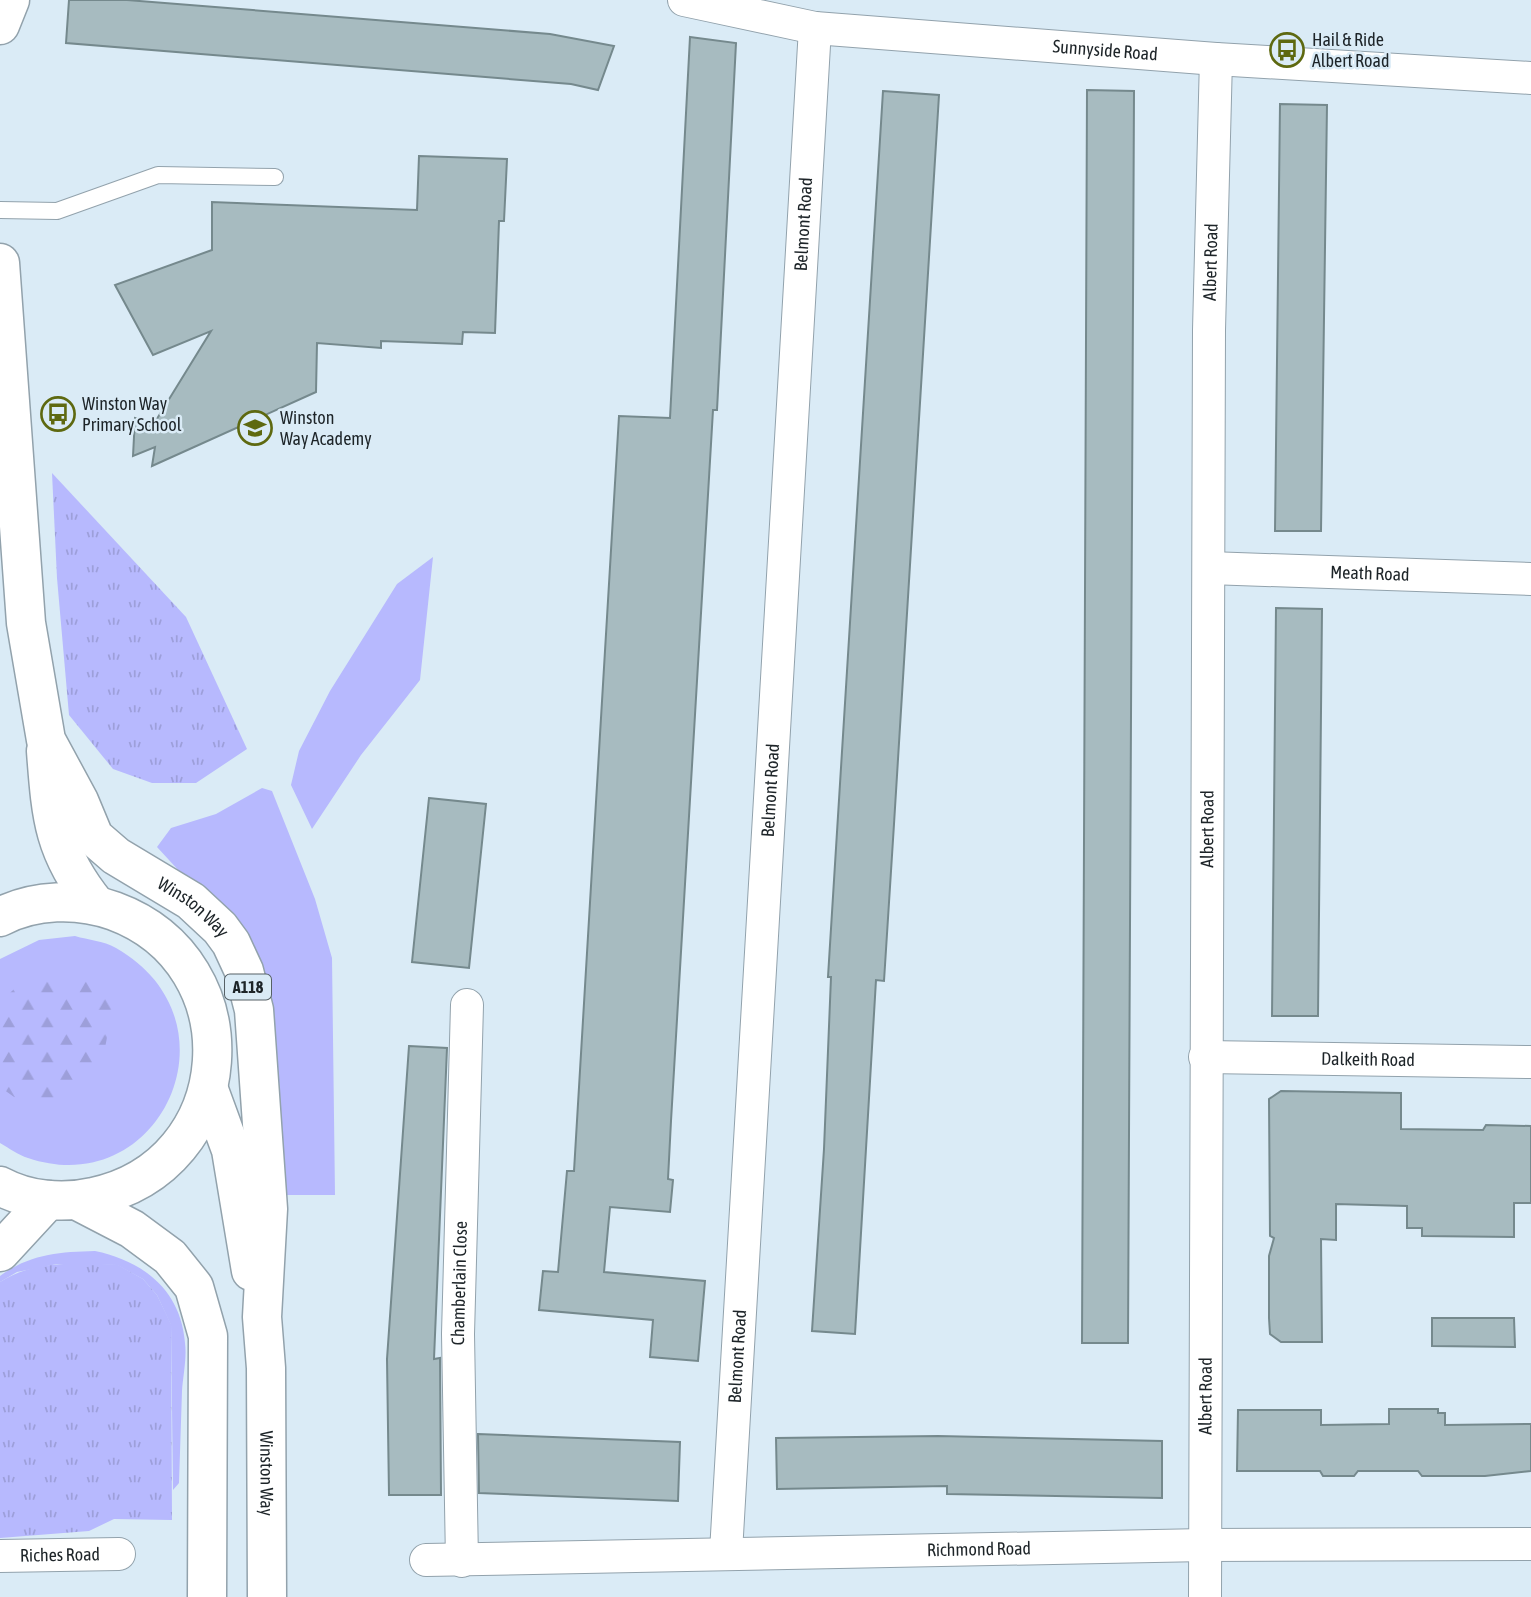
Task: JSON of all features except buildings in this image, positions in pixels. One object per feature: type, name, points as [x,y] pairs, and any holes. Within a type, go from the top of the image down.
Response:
[{"type":"main road","points":[[0,26],[10,0]]},
{"type":"main road","name":"Winston Way","points":[[0,263],[26,623],[46,740],[79,801],[94,837],[116,856],[191,901],[226,936],[244,971],[254,1010],[268,1209],[262,1317],[266,1368],[267,1597]]},
{"type":"main road","name":"A118","points":[[46,740],[56,839],[76,880],[96,905]]},
{"type":"main road","points":[[0,918],[12,911],[54,902],[96,905],[134,918],[167,942],[192,973],[208,1010],[214,1050],[209,1090],[195,1124],[174,1153],[146,1177],[114,1193],[63,1201],[0,1252]]},
{"type":"main road","name":"A118","points":[[209,1090],[231,1150],[243,1232],[262,1317]]},
{"type":"main road","points":[[0,1186],[63,1201],[132,1229],[170,1257],[194,1287],[208,1336],[207,1597]]},
{"type":"street","name":"Sunnyside Road","points":[[684,0],[815,28],[1216,60],[1531,78]]},
{"type":"street","name":"Belmont Road","points":[[726,1552],[815,28]]},
{"type":"street","name":"Albert Road","points":[[1205,1597],[1209,330],[1216,60]]},
{"type":"street","name":"Meath Road","points":[[1209,568],[1531,579]]},
{"type":"street","name":"Chamberlain Close","points":[[462,1561],[458,1334],[467,1005]]},
{"type":"street","name":"Dalkeith Road","points":[[1205,1057],[1531,1062]]},
{"type":"street","name":"Richmond Road","points":[[426,1560],[726,1552],[1205,1545],[1531,1544]]},
{"type":"street","name":"Riches Road","points":[[0,1556],[119,1554]]},
{"type":"lane","points":[[0,210],[57,211],[158,175],[275,177]]},
{"type":"green space","points":[[52,473],[186,617],[247,749],[196,783],[152,783],[113,769],[69,715],[57,578]]},
{"type":"green space","points":[[433,557],[420,680],[361,755],[312,829],[291,785],[299,751],[330,691],[397,584]]},
{"type":"green space","points":[[262,788],[272,791],[315,899],[332,958],[335,1195],[285,1195],[276,1089],[204,898],[157,847],[171,828],[216,814]]},
{"type":"green space","points":[[75,936],[116,948],[154,980],[175,1018],[179,1058],[170,1097],[148,1131],[116,1154],[75,1165],[28,1158],[0,1143],[0,959],[39,940]]},
{"type":"green space","points":[[55,975],[86,980],[105,991],[112,1011],[101,1069],[62,1103],[24,1104],[0,1087],[0,1002],[24,980]]},
{"type":"green space","points":[[95,1251],[129,1262],[156,1281],[167,1293],[182,1324],[186,1355],[179,1483],[173,1490],[171,1325],[157,1295],[143,1279],[117,1265],[57,1264],[17,1272],[0,1282],[0,1276],[34,1259]]},
{"type":"green space","points":[[85,1263],[118,1265],[143,1279],[157,1295],[171,1324],[172,1520],[114,1519],[89,1531],[0,1538],[0,1282],[30,1269]]},
{"type":"place","name":"Hail & Ride Albert Road","points":[[1287,50]]},
{"type":"place","name":"Winston Way Primary School","points":[[58,414]]},
{"type":"place","name":"Winston Way Academy","points":[[255,428]]}]
